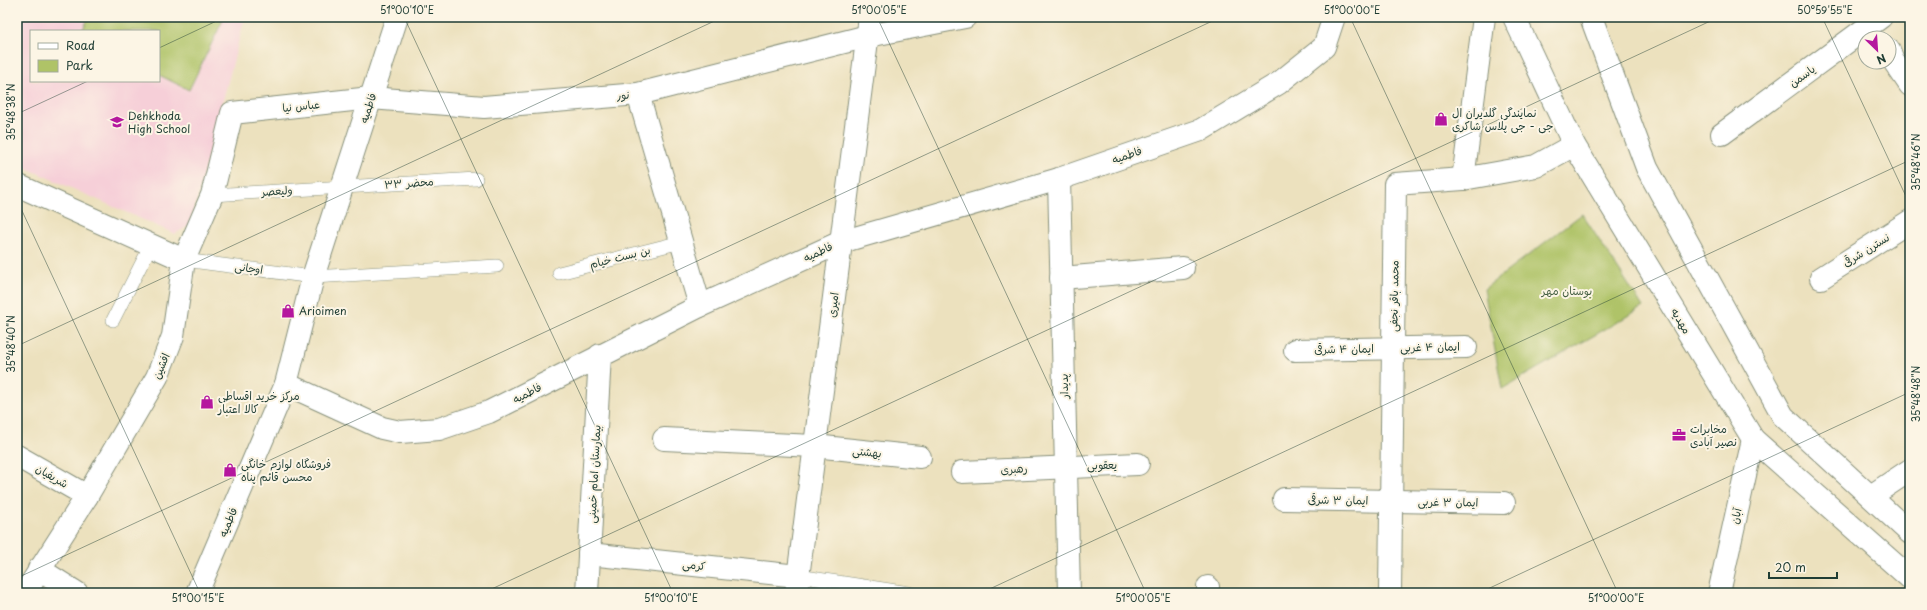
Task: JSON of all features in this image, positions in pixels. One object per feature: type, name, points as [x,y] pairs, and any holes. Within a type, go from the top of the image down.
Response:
[{"type":"street","name":"فاطمیه","points":[[197,593],[286,384],[313,277],[397,17]]},
{"type":"street","name":"نور","points":[[371,98],[484,107],[638,94],[869,27],[965,17]]},
{"type":"street","name":"فاطمیه","points":[[286,384],[382,428],[400,432],[439,429],[489,412],[700,306],[841,242],[1059,179],[1201,130],[1279,83],[1324,47],[1334,17]]},
{"type":"street","points":[[1463,179],[1471,107],[1484,17]]},
{"type":"street","name":"مهدیه","points":[[1514,17],[1574,146],[1753,439],[1910,578]]},
{"type":"street","points":[[1526,40],[1529,17]]},
{"type":"street","points":[[1590,18],[1647,168],[1783,416],[1910,533]]},
{"type":"street","name":"یاسمن","points":[[1722,134],[1879,23]]},
{"type":"street","name":"امیری","points":[[797,585],[869,27]]},
{"type":"street","points":[[1897,66],[1910,85]]},
{"type":"street","points":[[638,94],[700,306]]},
{"type":"street","name":"عباس نیا","points":[[232,113],[371,98]]},
{"type":"street","name":"افشین","points":[[25,593],[87,496],[158,377],[173,336],[184,260],[212,195],[232,113]]},
{"type":"street","name":"محمد باقر نجفی","points":[[1390,593],[1396,184],[1463,179],[1536,166],[1574,146]]},
{"type":"street","name":"پدیدار","points":[[1059,179],[1070,593]]},
{"type":"street","name":"اوجانی","points":[[17,185],[184,260]]},
{"type":"street","name":"نسترن شرقی","points":[[1821,278],[1910,222]]},
{"type":"street","points":[[1062,278],[1183,268]]},
{"type":"street","name":"ایمان ۴ غربی","points":[[1394,348],[1466,347]]},
{"type":"street","name":"ایمان ۴ شرقی","points":[[1295,350],[1394,348]]},
{"type":"street","name":"بیمارستان امام خمینی","points":[[587,593],[600,355]]},
{"type":"street","name":"بهشتی","points":[[664,439],[814,446],[920,457]]},
{"type":"street","name":"آبان","points":[[1719,593],[1753,439]]},
{"type":"street","name":"شریفیان","points":[[17,456],[87,496]]},
{"type":"street","name":"یعقوبی","points":[[1066,466],[1138,464]]},
{"type":"street","name":"رهبری","points":[[962,472],[1066,466]]},
{"type":"street","points":[[1871,496],[1910,470]]},
{"type":"street","name":"ایمان ۳ شرقی","points":[[1284,499],[1392,501]]},
{"type":"street","name":"ایمان ۳ غربی","points":[[1392,501],[1504,503]]},
{"type":"street","name":"کرمی","points":[[589,554],[797,585]]},
{"type":"street","points":[[39,569],[77,593]]},
{"type":"lane","name":"محضر ۳۳","points":[[342,187],[476,179]]},
{"type":"lane","name":"ولیعصر","points":[[212,195],[342,187]]},
{"type":"lane","name":"بن بست خیام","points":[[559,273],[681,242]]},
{"type":"lane","points":[[113,320],[151,245]]},
{"type":"lane","name":"اوجانی","points":[[184,260],[313,277],[497,266]]},
{"type":"lane","points":[[797,585],[909,593]]},
{"type":"shaded area","name":"Dehkhoda High School","points":[[17,17],[245,17],[190,225],[175,234],[17,164]]},
{"type":"green space","points":[[89,17],[217,17],[223,20],[189,90],[160,76],[160,30],[82,30]]},
{"type":"green space","name":"بوستان مهر","points":[[1582,214],[1643,307],[1502,389],[1484,289]]},
{"type":"place","name":"نمایندگی گلدیران ال جی - جی پلاس شاکری","points":[[1441,119]]},
{"type":"place","name":"Dehkhoda High School","points":[[117,122]]},
{"type":"place","name":"Arioimen","points":[[288,311]]},
{"type":"place","name":"مرکز خرید اقساطی کالا اعتبار","points":[[207,402]]},
{"type":"place","name":"مخابرات نصیر آبادی","points":[[1679,435]]},
{"type":"place","name":"فروشگاه لوازم خانگی محسن قائم پناه","points":[[230,470]]}]
